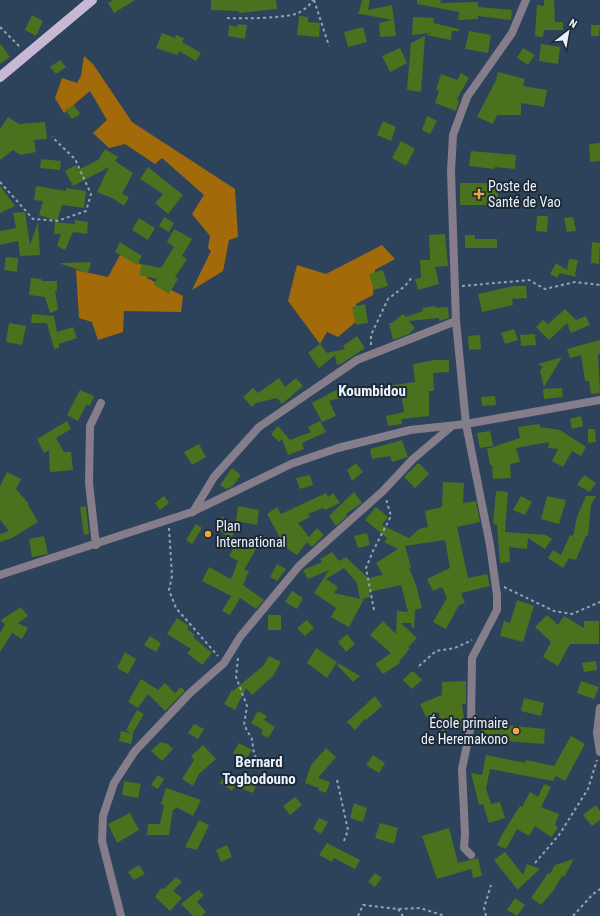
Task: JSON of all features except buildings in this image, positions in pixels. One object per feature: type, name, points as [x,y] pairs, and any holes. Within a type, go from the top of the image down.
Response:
[{"type":"main road","points":[[0,78],[92,0]]},
{"type":"street","points":[[471,855],[464,848],[465,834],[462,768],[471,725],[472,658],[497,610],[496,583],[466,424],[456,321],[451,172],[453,135],[467,97],[512,33],[526,0]]},
{"type":"street","points":[[192,512],[214,477],[259,428],[357,360],[456,321]]},
{"type":"street","points":[[0,575],[96,545],[192,512],[291,464],[338,448],[410,430],[466,424],[600,400]]},
{"type":"street","points":[[96,545],[89,483],[90,426],[101,403]]},
{"type":"street","points":[[121,916],[102,841],[103,816],[114,783],[135,751],[190,693],[224,663],[240,636],[299,566],[383,491],[413,459],[452,426]]},
{"type":"street","points":[[600,708],[597,733],[600,751]]},
{"type":"path","points":[[227,18],[244,19],[296,14],[309,6],[314,0]]},
{"type":"path","points":[[314,0],[329,46]]},
{"type":"path","points":[[0,27],[27,54]]},
{"type":"path","points":[[0,182],[34,218],[57,221],[86,211],[91,194],[75,159],[52,137]]},
{"type":"path","points":[[372,354],[371,335],[388,299],[405,286],[413,276]]},
{"type":"path","points":[[455,287],[529,280],[545,289],[575,282],[600,285]]},
{"type":"path","points":[[374,610],[366,568],[391,516],[383,491]]},
{"type":"path","points":[[168,520],[172,576],[170,590],[176,608],[224,663]]},
{"type":"path","points":[[496,583],[554,611],[572,614],[600,602]]},
{"type":"path","points":[[419,666],[436,651],[455,648],[484,635]]},
{"type":"path","points":[[238,657],[236,678],[247,706],[244,726],[252,739],[254,754],[262,769]]},
{"type":"path","points":[[535,863],[559,835],[588,790],[600,751]]},
{"type":"path","points":[[337,780],[348,830],[344,841]]},
{"type":"path","points":[[486,916],[484,908],[491,885]]},
{"type":"path","points":[[573,916],[593,894],[600,889]]},
{"type":"path","points":[[358,916],[363,905],[398,909],[420,908],[445,916]]},
{"type":"path","points":[[398,909],[403,916]]},
{"type":"shaded area","points":[[84,56],[93,64],[132,122],[235,189],[238,237],[229,240],[223,271],[192,290],[211,251],[208,248],[210,236],[192,214],[204,195],[162,158],[155,164],[125,144],[109,148],[93,133],[107,120],[90,91],[64,113],[55,98],[62,78],[77,83],[81,76]]},
{"type":"shaded area","points":[[382,245],[395,259],[375,270],[373,295],[356,304],[357,321],[338,337],[327,332],[320,344],[288,301],[297,265],[326,274]]},
{"type":"shaded area","points":[[121,253],[147,268],[147,278],[183,296],[181,312],[124,311],[123,332],[98,340],[92,322],[79,318],[76,270],[108,277]]},
{"type":"place","name":"Poste de Santé de Vao","points":[[479,194]]},
{"type":"place","name":"Plan International","points":[[208,534]]},
{"type":"place","name":"École primaire de Heremakono","points":[[516,731]]},
{"type":"district","name":"Koumbidou","points":[[372,391]]},
{"type":"district","name":"Bernard Togbodouno","points":[[259,770]]}]
